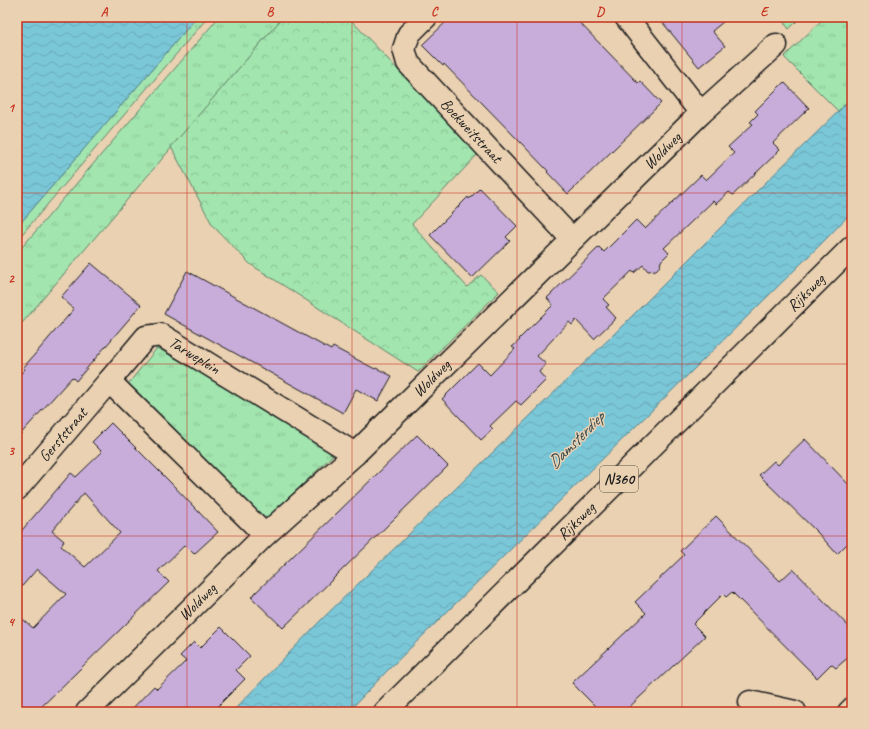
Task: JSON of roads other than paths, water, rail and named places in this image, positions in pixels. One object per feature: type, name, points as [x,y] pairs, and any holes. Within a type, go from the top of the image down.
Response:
[{"type":"street","name":"Boekweitstraat","points":[[426,17],[409,34],[404,49],[408,63],[572,239]]},
{"type":"street","points":[[626,17],[700,113]]},
{"type":"street","name":"Woldweg","points":[[87,712],[265,536],[355,454],[700,113],[776,45]]},
{"type":"street","name":"Rijksweg","points":[[385,712],[852,247]]},
{"type":"street","name":"Tarweplein","points":[[109,380],[146,337],[161,335],[355,454]]},
{"type":"street","points":[[109,380],[265,536]]},
{"type":"street","name":"Gerststraat","points":[[17,489],[109,380]]},
{"type":"street","points":[[750,702],[795,712]]},
{"type":"street","points":[[849,712],[852,709]]},
{"type":"water","points":[[17,17],[197,17],[17,227]]},
{"type":"water","name":"Damsterdiep","points":[[852,98],[852,212],[821,244],[386,672],[348,712],[232,712],[321,620],[614,334]]}]
